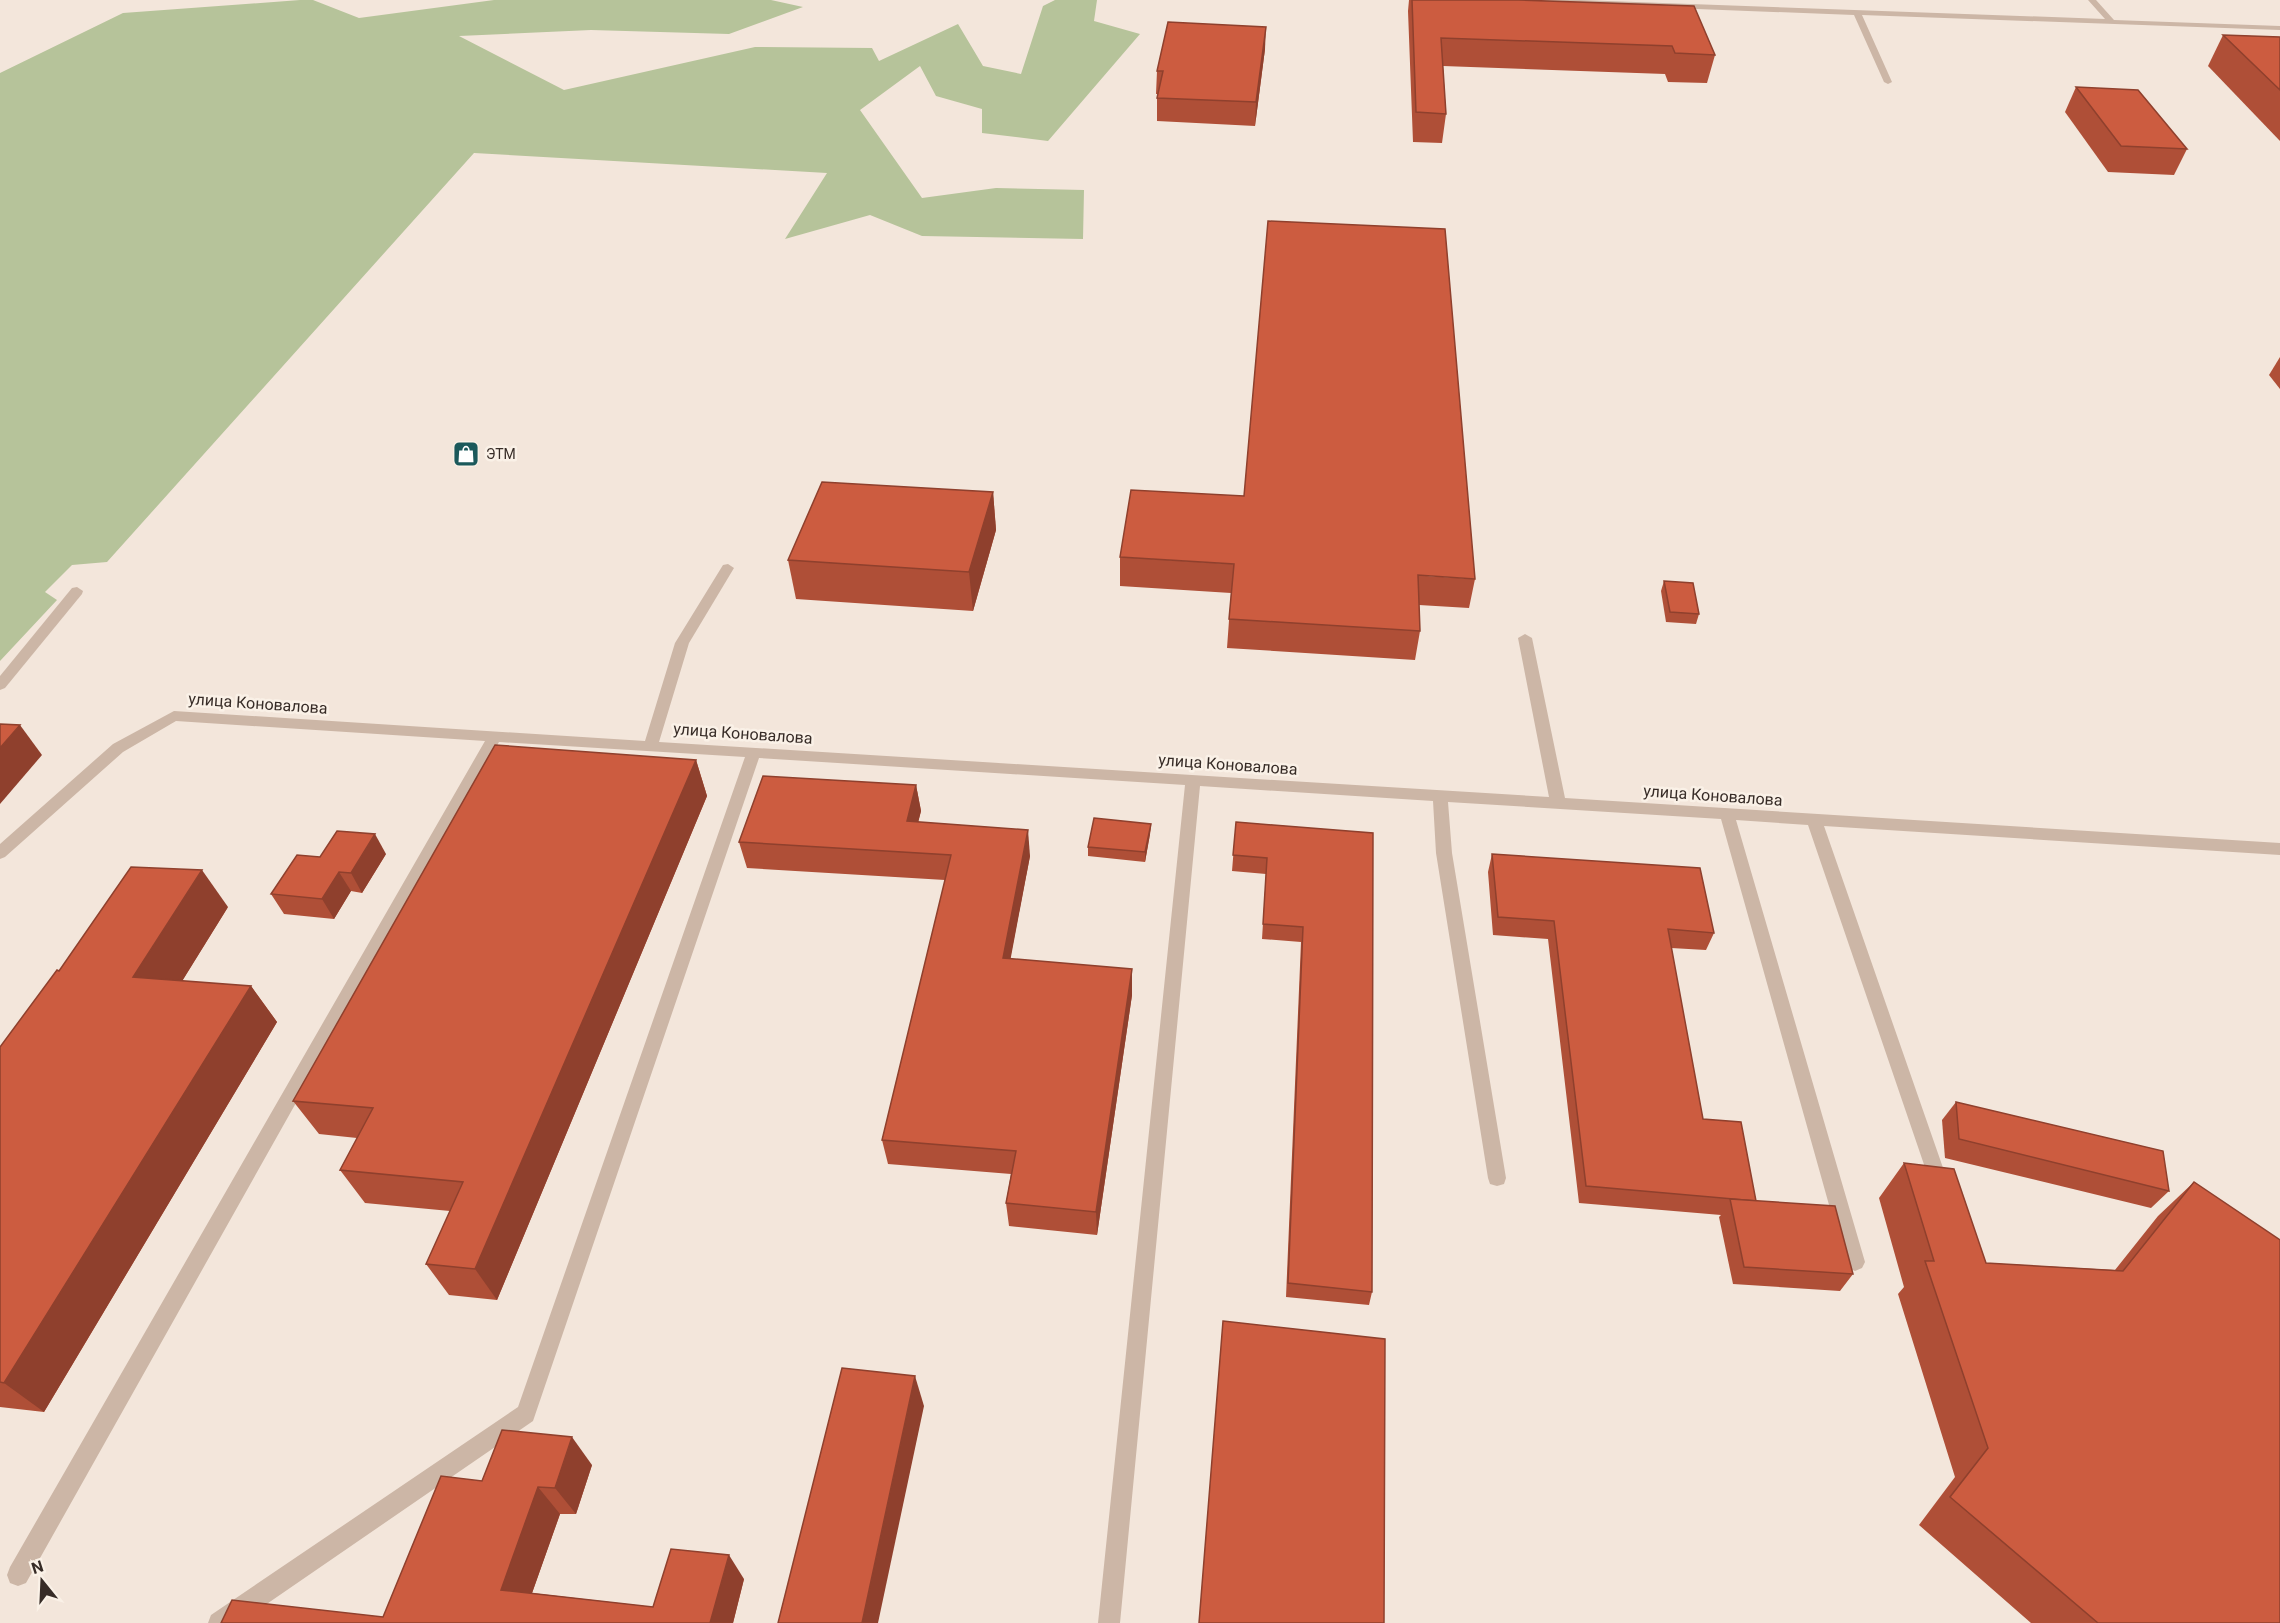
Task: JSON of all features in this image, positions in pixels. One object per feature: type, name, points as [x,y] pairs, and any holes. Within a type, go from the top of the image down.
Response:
[{"type":"street","points":[[1520,0],[1631,2],[1857,12],[1890,10],[2280,28]]},
{"type":"street","points":[[2092,0],[2112,22]]},
{"type":"street","points":[[1857,12],[1888,82]]},
{"type":"street","points":[[651,746],[682,643],[728,568]]},
{"type":"street","points":[[0,685],[77,591]]},
{"type":"street","points":[[1525,638],[1558,803]]},
{"type":"street","name":"улица Коновалова","points":[[0,853],[118,748],[174,716],[2280,849]]},
{"type":"street","points":[[18,1575],[495,736]]},
{"type":"street","points":[[219,1623],[526,1414],[754,752]]},
{"type":"street","points":[[1109,1623],[1193,779]]},
{"type":"street","points":[[1440,795],[1444,853],[1497,1178]]},
{"type":"street","points":[[1727,814],[1855,1263]]},
{"type":"street","points":[[1814,819],[1947,1203]]},
{"type":"green space","points":[[313,0],[359,18],[494,0],[771,0],[803,7],[729,34],[591,30],[459,36],[564,90],[755,47],[872,48],[879,61],[958,24],[983,66],[1021,74],[1043,6],[1055,0],[1097,0],[1094,21],[1140,34],[1048,141],[982,133],[982,109],[936,96],[920,66],[860,110],[922,198],[996,188],[1084,190],[1083,239],[922,236],[870,215],[785,239],[827,173],[474,153],[107,562],[72,565],[45,592],[57,600],[0,661],[0,73],[123,13]]},
{"type":"building","points":[[1412,0],[1519,0],[1694,6],[1715,55],[1675,53],[1672,46],[1441,38],[1446,114],[1416,112]]},
{"type":"building","points":[[1168,22],[1266,27],[1256,102],[1157,98],[1163,71],[1157,71]]},
{"type":"building","points":[[2223,35],[2280,37],[2280,90]]},
{"type":"building","points":[[2076,87],[2138,90],[2187,149],[2121,146]]},
{"type":"building","points":[[1268,221],[1445,229],[1475,579],[1418,575],[1420,631],[1229,619],[1234,564],[1120,557],[1131,490],[1244,496]]},
{"type":"building","points":[[822,482],[993,492],[969,572],[788,560]]},
{"type":"building","points":[[1664,581],[1693,583],[1699,614],[1670,612]]},
{"type":"building","points":[[0,724],[20,725],[0,748]]},
{"type":"building","points":[[495,745],[696,760],[475,1269],[426,1264],[463,1182],[340,1170],[373,1108],[293,1101]]},
{"type":"building","points":[[763,776],[916,785],[907,821],[1028,830],[1003,958],[1132,969],[1096,1212],[1006,1203],[1016,1151],[882,1140],[951,855],[739,842]]},
{"type":"building","points":[[1094,818],[1151,824],[1145,852],[1088,847]]},
{"type":"building","points":[[1236,822],[1373,833],[1372,1292],[1288,1283],[1303,927],[1263,924],[1267,858],[1233,855]]},
{"type":"building","points":[[337,831],[375,834],[351,873],[339,872],[322,899],[271,894],[297,855],[320,857]]},
{"type":"building","points":[[1492,854],[1700,868],[1714,933],[1668,929],[1703,1119],[1741,1122],[1756,1201],[1586,1186],[1554,921],[1498,917]]},
{"type":"building","points":[[131,867],[202,870],[133,977],[251,986],[4,1383],[0,1382],[0,1047],[57,970],[59,971]]},
{"type":"building","points":[[1956,1102],[2163,1151],[2169,1191],[1959,1139]]},
{"type":"building","points":[[1904,1163],[1954,1169],[1986,1263],[2123,1271],[2194,1182],[2280,1240],[2280,1623],[2098,1623],[1950,1497],[1988,1448],[1925,1261],[1934,1261]]},
{"type":"building","points":[[1730,1199],[1835,1206],[1853,1274],[1744,1267]]},
{"type":"building","points":[[1223,1321],[1385,1339],[1384,1623],[1199,1623]]},
{"type":"building","points":[[842,1368],[915,1376],[862,1623],[778,1623]]},
{"type":"building","points":[[502,1430],[572,1437],[555,1488],[538,1487],[501,1590],[653,1607],[671,1549],[729,1555],[710,1623],[221,1623],[232,1600],[383,1617],[441,1476],[482,1481]]},
{"type":"place","name":"ЭТМ","points":[[466,454]]}]
